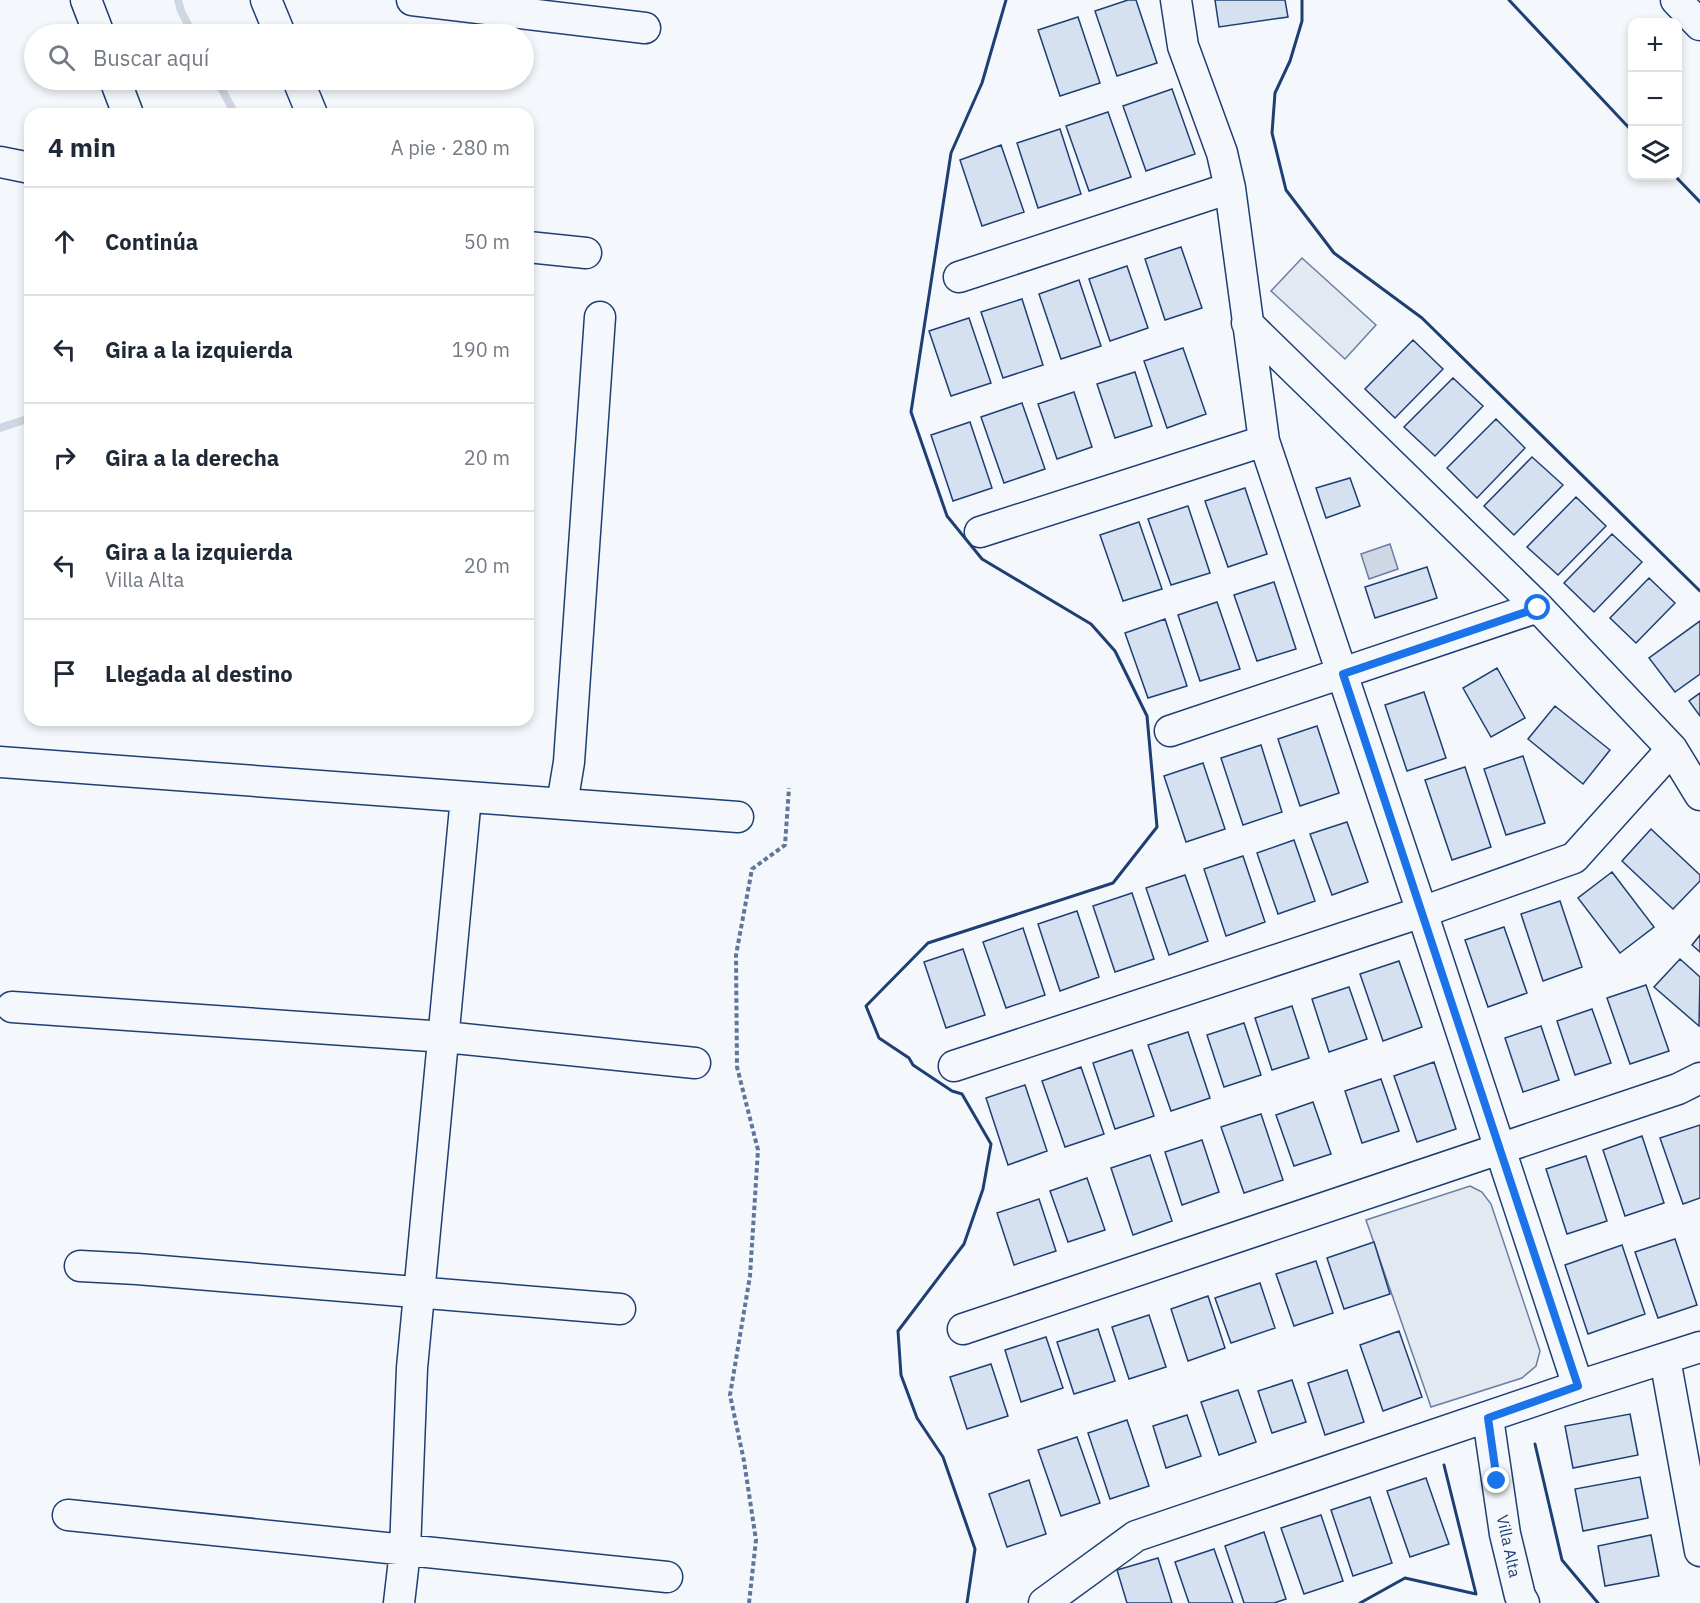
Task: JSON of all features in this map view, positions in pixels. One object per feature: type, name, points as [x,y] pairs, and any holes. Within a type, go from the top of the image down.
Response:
[{"type":"street","points":[[86,0],[95,24]]},
{"type":"street","points":[[266,0],[276,24]]},
{"type":"street","points":[[411,0],[645,28]]},
{"type":"street","points":[[1176,0],[1183,46],[1222,153],[1230,188],[1264,441],[1578,1386]]},
{"type":"street","points":[[1676,0],[1700,25]]},
{"type":"street","points":[[119,90],[126,108]]},
{"type":"street","points":[[302,90],[310,108]]},
{"type":"street","points":[[0,162],[24,167]]},
{"type":"street","points":[[959,278],[1230,188]]},
{"type":"street","points":[[534,247],[586,253]]},
{"type":"street","points":[[562,804],[570,751],[600,317]]},
{"type":"street","points":[[1247,323],[1538,608],[1672,749],[1700,795]]},
{"type":"street","points":[[980,532],[1264,441]]},
{"type":"street","points":[[1170,731],[1538,608]]},
{"type":"street","points":[[954,1066],[1422,912],[1574,858],[1672,749]]},
{"type":"street","points":[[0,762],[738,817]]},
{"type":"street","points":[[399,1603],[405,1551],[412,1368],[466,797]]},
{"type":"street","points":[[12,1007],[445,1037],[695,1063]]},
{"type":"street","points":[[963,1329],[1499,1150],[1678,1089],[1700,1078]]},
{"type":"street","points":[[80,1266],[620,1309]]},
{"type":"street","points":[[1044,1603],[1136,1536],[1700,1347]]},
{"type":"street","points":[[1665,1359],[1700,1551]]},
{"type":"street","name":"Villa Alta","points":[[1488,1418],[1505,1534],[1520,1596],[1524,1603]]},
{"type":"street","points":[[68,1515],[667,1577]]},
{"type":"path","points":[[749,1603],[756,1540],[744,1461],[730,1395],[750,1276],[758,1150],[737,1067],[736,955],[752,869],[784,845],[789,788]]},
{"type":"shaded area","points":[[1302,258],[1376,325],[1345,359],[1271,291]]},
{"type":"shaded area","points":[[1390,544],[1398,569],[1369,579],[1361,554]]},
{"type":"shaded area","points":[[1470,1186],[1482,1192],[1491,1204],[1540,1351],[1536,1366],[1522,1378],[1431,1407],[1366,1220]]},
{"type":"building","points":[[1128,0],[1136,0],[1157,63],[1117,76],[1095,11]]},
{"type":"building","points":[[1215,0],[1285,0],[1288,17],[1219,27]]},
{"type":"building","points":[[1078,17],[1100,83],[1060,96],[1038,30]]},
{"type":"building","points":[[1172,89],[1195,154],[1146,171],[1123,106]]},
{"type":"building","points":[[1108,112],[1131,177],[1089,191],[1066,126]]},
{"type":"building","points":[[1060,129],[1081,194],[1038,208],[1017,143]]},
{"type":"building","points":[[1001,145],[1024,212],[982,226],[960,160]]},
{"type":"building","points":[[1181,247],[1202,308],[1165,320],[1145,259]]},
{"type":"building","points":[[1127,266],[1148,328],[1110,341],[1089,279]]},
{"type":"building","points":[[1079,280],[1101,346],[1061,359],[1039,294]]},
{"type":"building","points":[[1022,299],[1043,365],[1003,378],[981,312]]},
{"type":"building","points":[[969,318],[991,383],[951,396],[929,331]]},
{"type":"building","points":[[1413,340],[1443,369],[1395,418],[1365,389]]},
{"type":"building","points":[[1183,348],[1206,414],[1167,428],[1144,361]]},
{"type":"building","points":[[1135,372],[1152,426],[1115,438],[1097,384]]},
{"type":"building","points":[[1453,378],[1483,406],[1435,456],[1404,427]]},
{"type":"building","points":[[1074,392],[1092,447],[1057,459],[1038,404]]},
{"type":"building","points":[[1022,403],[1045,469],[1004,483],[981,417]]},
{"type":"building","points":[[1496,419],[1525,448],[1477,498],[1447,468]]},
{"type":"building","points":[[970,422],[992,488],[953,501],[931,435]]},
{"type":"building","points":[[1532,457],[1563,485],[1514,535],[1484,506]]},
{"type":"building","points":[[1350,478],[1360,506],[1326,518],[1316,488]]},
{"type":"building","points":[[1245,488],[1267,554],[1228,567],[1205,501]]},
{"type":"building","points":[[1576,497],[1606,526],[1558,575],[1527,547]]},
{"type":"building","points":[[1188,506],[1210,573],[1171,585],[1148,519]]},
{"type":"building","points":[[1139,522],[1162,589],[1123,601],[1100,535]]},
{"type":"building","points":[[1612,534],[1642,562],[1594,612],[1564,583]]},
{"type":"building","points":[[1427,567],[1437,598],[1375,618],[1365,587]]},
{"type":"building","points":[[1649,578],[1675,603],[1636,643],[1610,618]]},
{"type":"building","points":[[1274,582],[1296,649],[1257,661],[1234,595]]},
{"type":"building","points":[[1217,602],[1240,669],[1200,681],[1178,615]]},
{"type":"building","points":[[1165,619],[1187,686],[1148,698],[1125,633]]},
{"type":"building","points":[[1700,621],[1700,674],[1675,692],[1649,658]]},
{"type":"building","points":[[1497,668],[1525,718],[1491,737],[1463,688]]},
{"type":"building","points":[[1424,692],[1446,758],[1407,771],[1385,705]]},
{"type":"building","points":[[1700,693],[1700,716],[1689,701]]},
{"type":"building","points":[[1555,706],[1610,750],[1583,784],[1528,739]]},
{"type":"building","points":[[1317,726],[1339,793],[1300,806],[1278,739]]},
{"type":"building","points":[[1261,745],[1282,812],[1243,825],[1221,758]]},
{"type":"building","points":[[1523,756],[1545,823],[1506,835],[1484,769]]},
{"type":"building","points":[[1203,763],[1225,829],[1186,842],[1164,776]]},
{"type":"building","points":[[1465,767],[1491,847],[1452,860],[1425,780]]},
{"type":"building","points":[[1347,822],[1368,882],[1332,895],[1310,834]]},
{"type":"building","points":[[1651,829],[1700,875],[1700,881],[1673,909],[1622,861]]},
{"type":"building","points":[[1294,840],[1315,901],[1278,914],[1257,853]]},
{"type":"building","points":[[1243,856],[1265,922],[1226,936],[1204,869]]},
{"type":"building","points":[[1612,872],[1654,927],[1620,953],[1578,898]]},
{"type":"building","points":[[1185,875],[1208,941],[1169,955],[1146,888]]},
{"type":"building","points":[[1132,893],[1154,959],[1115,972],[1093,906]]},
{"type":"building","points":[[1560,901],[1582,967],[1543,981],[1521,914]]},
{"type":"building","points":[[1077,911],[1099,977],[1060,991],[1038,924]]},
{"type":"building","points":[[1504,927],[1527,993],[1488,1007],[1465,940]]},
{"type":"building","points":[[1023,928],[1045,995],[1006,1008],[983,942]]},
{"type":"building","points":[[1700,935],[1700,952],[1692,945]]},
{"type":"building","points":[[963,949],[985,1015],[946,1028],[924,962]]},
{"type":"building","points":[[1680,959],[1700,977],[1699,1026],[1654,987]]},
{"type":"building","points":[[1399,961],[1422,1027],[1383,1041],[1360,974]]},
{"type":"building","points":[[1646,985],[1669,1051],[1630,1064],[1607,998]]},
{"type":"building","points":[[1349,987],[1367,1039],[1329,1052],[1312,999]]},
{"type":"building","points":[[1292,1006],[1309,1058],[1272,1070],[1255,1018]]},
{"type":"building","points":[[1592,1009],[1611,1063],[1575,1075],[1557,1021]]},
{"type":"building","points":[[1244,1023],[1261,1075],[1224,1087],[1207,1035]]},
{"type":"building","points":[[1541,1026],[1559,1080],[1523,1092],[1505,1038]]},
{"type":"building","points":[[1188,1032],[1210,1098],[1171,1111],[1148,1045]]},
{"type":"building","points":[[1132,1050],[1154,1116],[1115,1129],[1093,1063]]},
{"type":"building","points":[[1434,1062],[1456,1129],[1417,1142],[1394,1076]]},
{"type":"building","points":[[1081,1067],[1104,1134],[1065,1147],[1042,1081]]},
{"type":"building","points":[[1381,1079],[1399,1131],[1362,1143],[1345,1091]]},
{"type":"building","points":[[1025,1085],[1047,1151],[1008,1165],[986,1098]]},
{"type":"building","points":[[1313,1102],[1331,1154],[1294,1166],[1276,1115]]},
{"type":"building","points":[[1261,1114],[1283,1180],[1244,1193],[1221,1127]]},
{"type":"building","points":[[1700,1125],[1700,1198],[1683,1204],[1660,1138]]},
{"type":"building","points":[[1642,1136],[1664,1203],[1625,1216],[1603,1150]]},
{"type":"building","points":[[1202,1140],[1219,1192],[1182,1205],[1165,1152]]},
{"type":"building","points":[[1150,1155],[1172,1221],[1133,1235],[1111,1168]]},
{"type":"building","points":[[1586,1156],[1607,1221],[1567,1234],[1546,1169]]},
{"type":"building","points":[[1087,1178],[1105,1230],[1068,1242],[1050,1191]]},
{"type":"building","points":[[1039,1199],[1056,1251],[1014,1265],[997,1213]]},
{"type":"building","points":[[1675,1239],[1697,1305],[1658,1318],[1635,1252]]},
{"type":"building","points":[[1374,1242],[1390,1294],[1344,1309],[1327,1258]]},
{"type":"building","points":[[1622,1245],[1645,1314],[1588,1334],[1565,1265]]},
{"type":"building","points":[[1316,1261],[1333,1313],[1294,1326],[1276,1274]]},
{"type":"building","points":[[1260,1283],[1275,1328],[1231,1343],[1215,1298]]},
{"type":"building","points":[[1208,1296],[1225,1348],[1188,1361],[1171,1309]]},
{"type":"building","points":[[1149,1315],[1166,1367],[1129,1379],[1112,1327]]},
{"type":"building","points":[[1098,1329],[1115,1381],[1074,1394],[1057,1342]]},
{"type":"building","points":[[1399,1331],[1422,1397],[1383,1411],[1360,1345]]},
{"type":"building","points":[[1046,1337],[1063,1388],[1021,1402],[1005,1350]]},
{"type":"building","points":[[991,1364],[1008,1416],[967,1429],[950,1377]]},
{"type":"building","points":[[1347,1370],[1364,1422],[1325,1435],[1308,1383]]},
{"type":"building","points":[[1292,1380],[1306,1422],[1272,1433],[1258,1391]]},
{"type":"building","points":[[1238,1390],[1256,1442],[1219,1455],[1201,1402]]},
{"type":"building","points":[[1630,1414],[1638,1455],[1573,1468],[1565,1426]]},
{"type":"building","points":[[1187,1415],[1201,1456],[1166,1468],[1153,1426]]},
{"type":"building","points":[[1127,1420],[1149,1486],[1110,1499],[1088,1433]]},
{"type":"building","points":[[1077,1437],[1100,1503],[1061,1516],[1038,1450]]},
{"type":"building","points":[[1640,1477],[1648,1518],[1583,1531],[1575,1489]]},
{"type":"building","points":[[1426,1478],[1449,1544],[1410,1557],[1387,1491]]},
{"type":"building","points":[[1029,1480],[1046,1534],[1007,1547],[989,1494]]},
{"type":"building","points":[[1370,1497],[1392,1563],[1353,1576],[1331,1510]]},
{"type":"building","points":[[1321,1515],[1343,1581],[1304,1594],[1281,1528]]},
{"type":"building","points":[[1264,1532],[1286,1599],[1274,1603],[1244,1603],[1225,1546]]},
{"type":"building","points":[[1651,1535],[1659,1576],[1605,1586],[1598,1546]]},
{"type":"building","points":[[1214,1549],[1233,1603],[1189,1603],[1175,1562]]},
{"type":"building","points":[[1158,1558],[1172,1603],[1127,1603],[1117,1570]]},
{"type":"waterway","points":[[178,0],[188,24]]},
{"type":"waterway","points":[[222,90],[232,108]]},
{"type":"waterway","points":[[0,428],[24,420]]},
{"type":"wall","points":[[967,1603],[975,1549],[943,1457],[917,1418],[901,1375],[898,1331],[964,1244],[983,1189],[991,1144],[962,1094],[952,1091],[913,1065],[909,1058],[879,1038],[866,1006],[928,943],[1113,883],[1157,827],[1147,716],[1115,651],[1091,624],[982,559],[947,516],[911,412],[951,153],[982,83],[1006,0]]},
{"type":"wall","points":[[1302,0],[1302,21],[1290,61],[1275,93],[1272,133],[1286,190],[1334,253],[1422,318],[1700,591]]},
{"type":"wall","points":[[1509,0],[1628,127]]},
{"type":"wall","points":[[1679,180],[1700,202]]},
{"type":"wall","points":[[1535,1444],[1562,1560],[1598,1603]]},
{"type":"wall","points":[[1360,1603],[1405,1578],[1476,1594],[1444,1465]]},
{"type":"route","points":[[1497,1481],[1488,1418],[1578,1386],[1343,674],[1538,608]]}]
